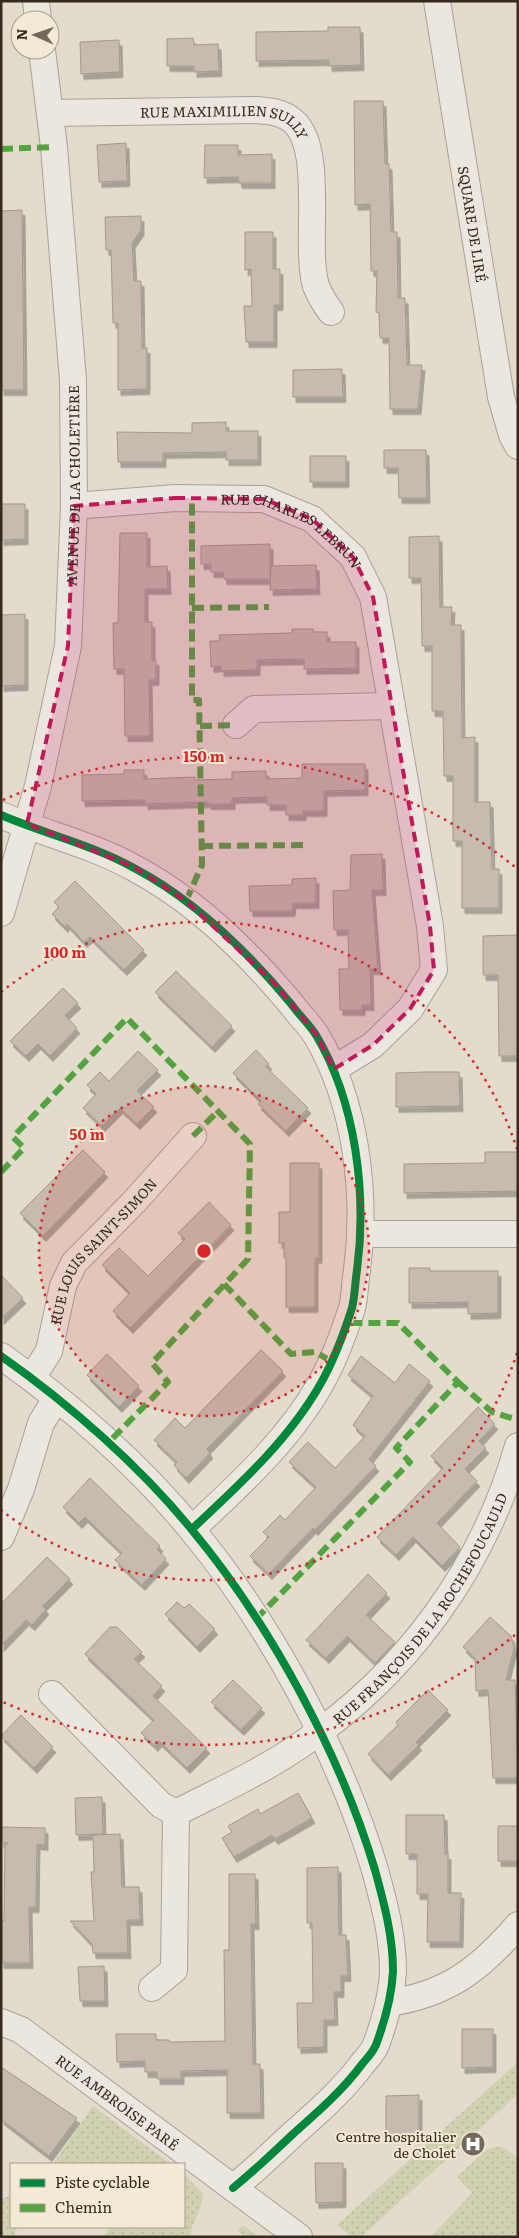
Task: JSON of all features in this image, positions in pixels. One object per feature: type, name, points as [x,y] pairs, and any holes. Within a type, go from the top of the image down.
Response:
[{"type":"street","name":"SQUARE DE LIRÉ","points":[[437,1],[502,397],[512,435],[518,446]]},
{"type":"street","name":"AVENUE DE LA CHOLETIÈRE","points":[[1,913],[38,786],[68,646],[74,506],[73,380],[50,114],[43,60]]},
{"type":"street","name":"RUE MAXIMILIEN SULLY","points":[[50,114],[255,110],[283,114],[296,123],[304,136],[311,175],[313,263],[316,285],[321,298],[331,312]]},
{"type":"street","name":"RUE CHARLES LEBRUN","points":[[74,506],[175,498],[264,499],[312,519],[353,557],[373,597],[430,926],[434,970],[410,1009],[379,1039],[334,1069]]},
{"type":"street","points":[[236,725],[254,709],[392,706]]},
{"type":"street","points":[[1,815],[134,867],[186,901],[220,930],[273,982],[315,1033],[334,1069],[350,1125],[360,1181],[362,1234],[352,1306],[320,1384],[287,1433],[241,1484],[192,1529]]},
{"type":"street","name":"RUE LOUIS SAINT-SIMON","points":[[32,1378],[49,1351],[63,1286],[74,1263],[134,1202],[193,1136]]},
{"type":"street","points":[[362,1234],[518,1234]]},
{"type":"street","points":[[1,1356],[32,1378],[109,1442],[192,1529],[236,1588],[290,1674],[321,1732],[362,1828],[383,1898],[391,1936],[393,1973],[389,2003],[376,2045],[346,2086],[233,2188]]},
{"type":"street","points":[[1,1537],[21,1489],[41,1423],[56,1399]]},
{"type":"street","name":"RUE FRANÇOIS DE LA ROCHEFOUCAULD","points":[[176,1813],[298,1748],[321,1732],[361,1698],[415,1644],[458,1584],[494,1515],[518,1446]]},
{"type":"street","points":[[52,1694],[161,1804],[176,1813],[174,1970],[152,1988]]},
{"type":"street","points":[[389,2003],[417,1999],[444,1988],[491,1956],[518,1925]]},
{"type":"street","name":"RUE AMBROISE PARÉ","points":[[1,2022],[21,2030],[299,2237]]},
{"type":"highlighted area","points":[[175,498],[264,499],[312,519],[353,557],[373,597],[430,926],[434,970],[410,1009],[373,1045],[334,1069],[315,1033],[273,982],[186,901],[134,867],[27,824],[68,646],[74,506]]},
{"type":"green space","points":[[518,2062],[518,2094],[361,2237],[352,2237],[337,2225]]},
{"type":"green space","points":[[93,2106],[170,2163],[54,2163]]},
{"type":"green space","points":[[503,2147],[518,2158],[518,2237],[431,2237],[472,2193],[457,2177],[486,2150]]},
{"type":"green space","points":[[185,2175],[203,2194],[190,2237],[103,2237],[110,2228],[185,2228]]},
{"type":"green space","points":[[10,2196],[10,2228],[17,2228],[14,2233],[19,2237],[1,2237],[1,2199]]},
{"type":"green space","points":[[243,2225],[258,2237],[245,2237],[238,2231]]},
{"type":"building","points":[[328,27],[360,27],[361,65],[329,66],[329,60],[256,61],[256,32],[328,31]]},
{"type":"building","points":[[193,38],[194,45],[218,44],[219,71],[194,72],[194,66],[167,66],[167,39]]},
{"type":"building","points":[[119,40],[120,72],[81,74],[80,42]]},
{"type":"building","points":[[354,101],[383,101],[385,164],[389,164],[391,232],[397,232],[398,298],[405,298],[407,365],[422,365],[418,409],[390,409],[389,338],[380,338],[379,313],[376,312],[377,271],[371,271],[370,204],[355,205]]},
{"type":"building","points":[[126,143],[127,181],[99,182],[97,145]]},
{"type":"building","points":[[205,145],[238,145],[238,155],[272,154],[272,183],[239,183],[238,177],[204,178]]},
{"type":"building","points":[[22,210],[24,390],[1,390],[1,211]]},
{"type":"building","points":[[141,216],[141,230],[132,243],[134,281],[141,281],[142,348],[147,348],[147,389],[118,390],[118,323],[113,323],[111,250],[106,250],[105,217]]},
{"type":"building","points":[[245,232],[273,232],[273,269],[280,269],[280,305],[274,305],[274,342],[246,342],[244,306],[252,306],[251,269],[245,270]]},
{"type":"building","points":[[342,369],[343,397],[293,397],[293,370]]},
{"type":"building","points":[[226,422],[226,431],[258,431],[258,460],[226,460],[226,452],[163,453],[163,462],[118,462],[117,432],[192,433],[192,423]]},
{"type":"building","points":[[384,450],[426,450],[427,498],[399,498],[398,468],[384,468]]},
{"type":"building","points":[[310,456],[346,456],[346,482],[310,482]]},
{"type":"building","points":[[1,504],[25,504],[25,539],[1,540]]},
{"type":"building","points":[[120,533],[147,533],[147,567],[167,566],[168,589],[145,589],[145,622],[152,622],[152,660],[156,660],[156,680],[149,680],[150,736],[125,736],[124,669],[114,669],[113,623],[118,623]]},
{"type":"building","points":[[439,536],[440,607],[452,607],[451,625],[461,625],[462,738],[475,737],[475,802],[490,802],[492,869],[499,869],[499,908],[462,908],[462,841],[453,841],[453,776],[444,776],[443,711],[432,711],[432,646],[422,646],[421,578],[409,578],[409,537]]},
{"type":"building","points":[[270,544],[270,579],[224,579],[223,572],[211,572],[211,564],[201,564],[201,546]]},
{"type":"building","points":[[316,565],[317,589],[270,590],[271,566]]},
{"type":"building","points":[[25,614],[25,685],[1,686],[1,615]]},
{"type":"building","points":[[292,629],[313,629],[314,632],[327,632],[327,642],[356,642],[356,668],[304,669],[304,659],[257,660],[257,670],[221,671],[221,666],[211,667],[210,641],[220,641],[219,635],[292,633]]},
{"type":"building","points":[[302,764],[365,764],[365,790],[324,791],[324,811],[303,811],[303,815],[286,815],[286,805],[267,805],[267,797],[232,798],[232,804],[208,804],[208,802],[145,804],[145,800],[82,801],[82,775],[124,774],[124,770],[144,770],[144,779],[195,777],[195,780],[232,779],[232,772],[266,771],[266,779],[302,778]]},
{"type":"building","points":[[382,854],[383,890],[372,890],[378,969],[370,969],[371,1005],[362,1005],[362,1010],[340,1010],[339,969],[349,969],[348,930],[334,930],[333,891],[350,890],[351,855]]},
{"type":"building","points":[[316,878],[316,903],[293,903],[292,911],[250,911],[249,886],[292,885],[292,879]]},
{"type":"building","points":[[75,881],[144,950],[124,970],[90,937],[84,942],[67,924],[65,927],[52,914],[59,907],[54,902]]},
{"type":"building","points":[[518,935],[518,1056],[499,1056],[498,975],[483,975],[483,936]]},
{"type":"building","points":[[176,971],[232,1026],[212,1047],[155,992]]},
{"type":"building","points":[[63,988],[78,1003],[65,1015],[77,1028],[50,1056],[38,1044],[26,1056],[10,1041]]},
{"type":"building","points":[[256,1050],[269,1064],[266,1067],[308,1108],[286,1131],[258,1104],[261,1101],[233,1073]]},
{"type":"building","points":[[138,1051],[158,1070],[137,1091],[154,1107],[137,1124],[120,1108],[102,1126],[83,1108],[96,1094],[87,1085],[100,1072],[109,1081]]},
{"type":"building","points":[[459,1072],[460,1106],[396,1107],[396,1073]]},
{"type":"building","points":[[83,1150],[105,1172],[43,1236],[20,1213]]},
{"type":"building","points":[[485,1152],[518,1152],[518,1191],[404,1193],[404,1164],[485,1163]]},
{"type":"building","points":[[290,1163],[319,1163],[319,1258],[315,1258],[315,1307],[286,1307],[286,1258],[284,1258],[284,1243],[279,1243],[279,1212],[290,1212]]},
{"type":"building","points":[[209,1202],[231,1225],[130,1328],[113,1311],[130,1293],[102,1265],[119,1248],[148,1276],[185,1239],[178,1233]]},
{"type":"building","points":[[409,1268],[430,1268],[430,1271],[498,1271],[498,1313],[468,1314],[468,1302],[409,1303]]},
{"type":"building","points":[[1,1275],[23,1298],[1,1319]]},
{"type":"building","points":[[261,1350],[283,1371],[207,1449],[210,1453],[186,1478],[174,1465],[177,1462],[154,1440],[175,1418],[185,1428]]},
{"type":"building","points":[[107,1354],[139,1386],[119,1407],[87,1375]]},
{"type":"building","points":[[361,1356],[395,1383],[409,1364],[430,1381],[369,1459],[376,1466],[315,1530],[313,1528],[269,1574],[250,1556],[269,1537],[263,1532],[280,1515],[285,1520],[316,1487],[289,1462],[308,1442],[335,1468],[365,1436],[353,1425],[373,1396],[348,1375]]},
{"type":"building","points":[[478,1407],[495,1424],[479,1441],[486,1448],[465,1469],[477,1481],[437,1523],[460,1547],[442,1566],[413,1537],[396,1555],[377,1537],[443,1468],[431,1456]]},
{"type":"building","points":[[90,1478],[160,1546],[157,1549],[166,1559],[142,1585],[115,1560],[122,1553],[85,1517],[79,1523],[63,1507]]},
{"type":"building","points":[[47,1557],[70,1579],[43,1606],[46,1609],[32,1625],[26,1620],[1,1646],[1,1604]]},
{"type":"building","points":[[368,1574],[387,1593],[366,1615],[395,1642],[375,1663],[347,1636],[326,1658],[306,1640]]},
{"type":"building","points":[[177,1602],[184,1608],[189,1604],[215,1629],[197,1647],[165,1614]]},
{"type":"building","points":[[490,1617],[511,1636],[514,1648],[506,1680],[515,1680],[518,1778],[493,1778],[488,1690],[476,1691],[475,1658],[463,1647]]},
{"type":"building","points":[[110,1627],[117,1627],[142,1652],[134,1659],[162,1686],[153,1696],[207,1748],[187,1768],[159,1741],[155,1746],[141,1733],[154,1720],[85,1654]]},
{"type":"building","points":[[233,1680],[262,1708],[241,1730],[211,1702]]},
{"type":"building","points":[[428,1690],[448,1710],[416,1742],[419,1745],[388,1775],[368,1754],[398,1725],[396,1722]]},
{"type":"building","points":[[21,1715],[53,1747],[34,1768],[1,1736]]},
{"type":"building","points":[[298,1793],[312,1818],[275,1839],[272,1835],[234,1857],[222,1838],[232,1832],[228,1826],[258,1809],[260,1814]]},
{"type":"building","points":[[102,1797],[103,1834],[76,1835],[75,1798]]},
{"type":"building","points":[[406,1815],[444,1815],[445,1854],[448,1854],[448,1893],[461,1893],[460,1942],[427,1942],[428,1894],[417,1894],[417,1854],[406,1854]]},
{"type":"building","points":[[498,1826],[518,1826],[518,1861],[498,1861]]},
{"type":"building","points":[[1,1827],[45,1828],[45,1845],[37,1844],[36,1907],[29,1907],[30,1963],[1,1963],[1,1921],[4,1921],[5,1845],[8,1843],[1,1843]]},
{"type":"building","points":[[120,1834],[122,1887],[139,1887],[140,1920],[127,1920],[128,1953],[93,1953],[92,1944],[70,1921],[94,1921],[91,1872],[94,1872],[93,1835]]},
{"type":"building","points":[[338,1867],[339,1935],[346,1935],[348,1976],[341,1976],[341,1992],[334,1992],[335,2020],[324,2020],[324,2047],[298,2048],[297,2003],[313,2003],[312,1923],[307,1923],[307,1868]]},
{"type":"building","points":[[229,1874],[255,1874],[256,1924],[251,1924],[253,2064],[260,2064],[261,2113],[227,2113],[227,2070],[181,2071],[181,2079],[157,2079],[157,2072],[145,2072],[145,2061],[117,2062],[116,2034],[156,2034],[156,2040],[169,2040],[170,2042],[225,2041],[224,1950],[229,1950]]},
{"type":"building","points":[[104,1966],[105,2001],[80,2001],[78,1967]]},
{"type":"building","points":[[462,2029],[493,2029],[493,2067],[462,2068]]},
{"type":"building","points":[[1,2067],[77,2118],[49,2156],[1,2119]]},
{"type":"building","points":[[419,2095],[419,2135],[386,2136],[386,2096]]},
{"type":"building","points":[[315,2163],[343,2163],[343,2202],[316,2203]]},
{"type":"marked path","points":[[1,149],[54,147]]},
{"type":"marked path","points":[[186,901],[202,865],[199,700],[192,700],[192,498]]},
{"type":"marked path","points":[[192,608],[269,607]]},
{"type":"marked path","points":[[200,726],[236,725]]},
{"type":"marked path","points":[[201,846],[309,845]]},
{"type":"marked path","points":[[1,1172],[24,1148],[13,1137],[127,1018],[250,1144],[248,1259],[152,1363],[168,1382],[109,1442]]},
{"type":"marked path","points":[[193,1136],[218,1111]]},
{"type":"marked path","points":[[224,1284],[291,1354],[315,1352],[331,1361]]},
{"type":"marked path","points":[[256,1619],[410,1462],[396,1448],[458,1382],[398,1323],[346,1323]]},
{"type":"marked path","points":[[458,1382],[492,1412],[518,1420]]},
{"type":"cycle path","points":[[1,815],[86,846],[118,860],[156,881],[199,911],[239,947],[275,985],[313,1031],[330,1061],[341,1089],[355,1149],[359,1180],[360,1241],[353,1303],[349,1317],[321,1383],[294,1424],[262,1461],[192,1529]]},
{"type":"cycle path","points":[[1,1356],[77,1415],[150,1482],[221,1567],[249,1606],[300,1691],[343,1781],[375,1870],[385,1907],[393,1958],[388,2007],[376,2045],[355,2073],[330,2100],[233,2188]]},
{"type":"place","name":"Centre hospitalier de Cholet","points":[[473,2144]]}]
